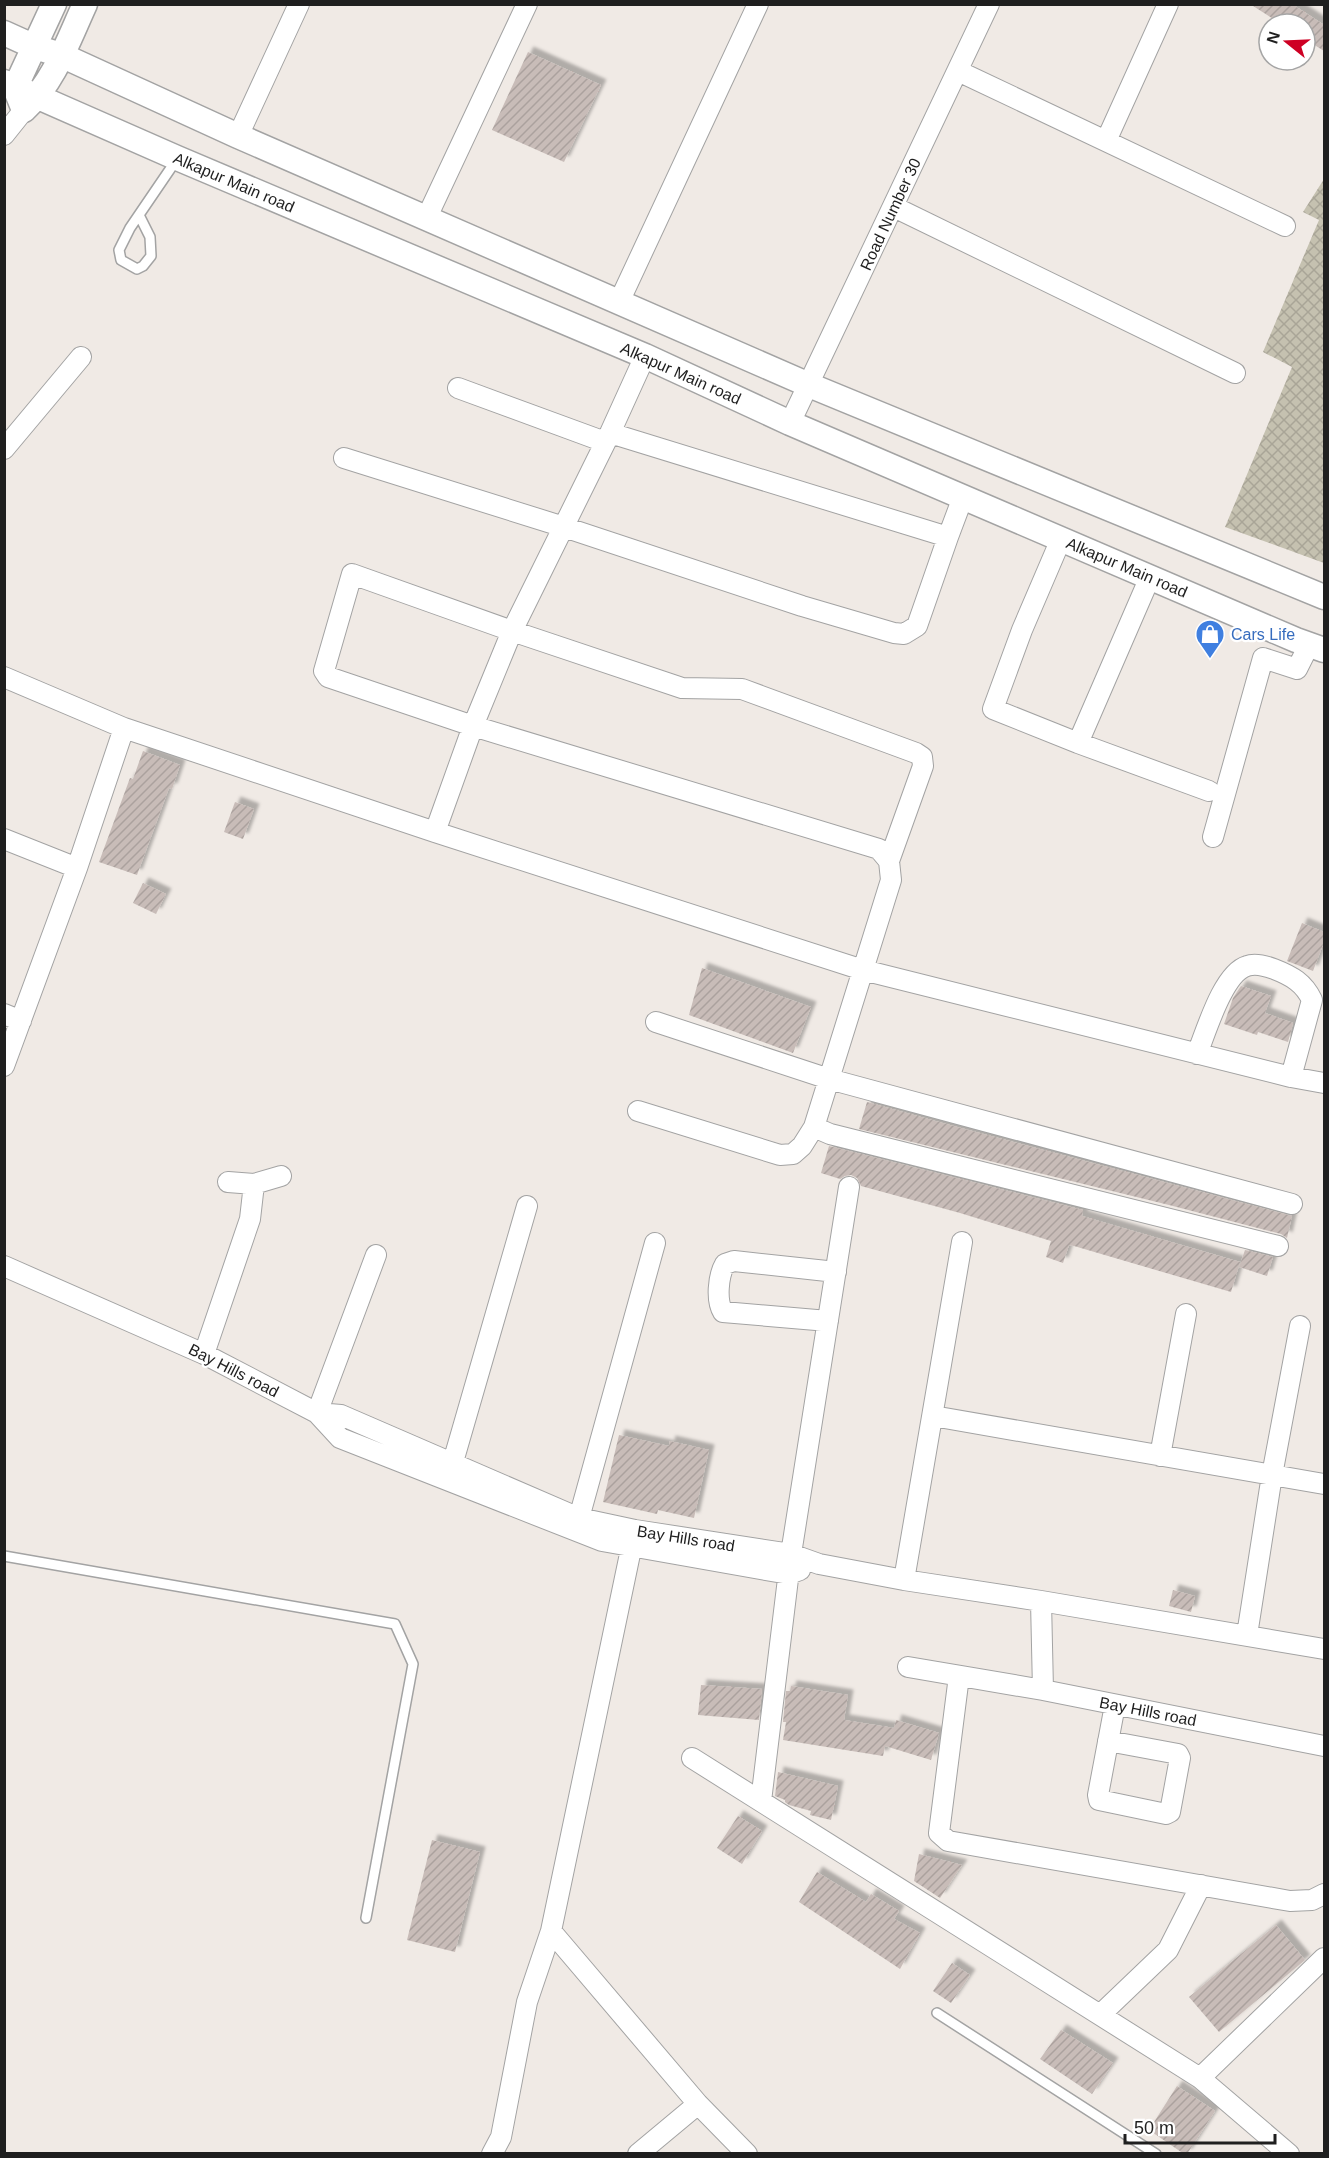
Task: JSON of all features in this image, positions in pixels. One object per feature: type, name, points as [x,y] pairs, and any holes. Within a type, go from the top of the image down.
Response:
[{"type":"street","points":[[10,85],[35,47],[54,4]]},
{"type":"street","points":[[4,135],[31,104],[61,56],[85,4]]},
{"type":"street","points":[[238,136],[299,4]]},
{"type":"street","points":[[428,217],[526,4]]},
{"type":"street","points":[[619,302],[758,4]]},
{"type":"street","name":"Road Number 30","points":[[790,423],[990,4]]},
{"type":"street","points":[[1106,141],[1168,4]]},
{"type":"street","points":[[4,33],[809,385],[1324,597]]},
{"type":"street","points":[[958,71],[1285,226]]},
{"type":"street","name":"Alkapur Main road","points":[[10,85],[31,104],[177,158],[645,356],[790,423],[1317,647]]},
{"type":"street","points":[[894,207],[1235,373]]},
{"type":"street","points":[[435,832],[474,726],[513,631],[645,356]]},
{"type":"street","points":[[4,449],[81,357]]},
{"type":"street","points":[[458,388],[608,437],[948,537]]},
{"type":"street","points":[[344,458],[564,526],[792,603],[904,634],[917,627],[963,497]]},
{"type":"street","points":[[1061,539],[1022,630],[993,709],[1209,791]]},
{"type":"street","points":[[638,1111],[780,1155],[793,1155],[802,1146],[814,1127],[863,970],[891,879],[889,861],[923,766],[922,757],[742,688],[682,688],[352,574],[324,671],[328,677],[474,726],[879,849],[889,861]]},
{"type":"street","points":[[1078,743],[1150,577]]},
{"type":"street","points":[[1213,837],[1263,658],[1297,669],[1317,647]]},
{"type":"street","points":[[4,677],[124,728],[435,832],[863,970],[1197,1054],[1324,1083]]},
{"type":"street","points":[[4,1066],[13,1017],[77,868],[124,728]]},
{"type":"street","points":[[4,839],[77,868]]},
{"type":"street","points":[[1197,1054],[1220,996],[1230,978],[1246,966],[1264,965],[1285,973],[1306,987],[1312,1000],[1291,1077]]},
{"type":"street","points":[[656,1022],[829,1079],[1292,1204]]},
{"type":"street","points":[[814,1127],[830,1134],[1278,1246]]},
{"type":"street","points":[[228,1182],[254,1184],[281,1176]]},
{"type":"street","points":[[204,1354],[250,1219],[254,1184]]},
{"type":"street","points":[[761,1801],[790,1564],[849,1187]]},
{"type":"street","points":[[453,1462],[527,1206]]},
{"type":"street","points":[[904,1580],[962,1242]]},
{"type":"street","points":[[579,1518],[655,1243]]},
{"type":"street","points":[[376,1256],[317,1413],[340,1438],[602,1541],[633,1539],[790,1564],[819,1564],[1324,1649]]},
{"type":"street","points":[[828,1321],[723,1312],[719,1306],[721,1271],[725,1264],[734,1261],[836,1272]]},
{"type":"street","name":"Bay Hills road","points":[[4,1266],[204,1354],[317,1413],[341,1415],[633,1539]]},
{"type":"street","points":[[1160,1456],[1186,1314]]},
{"type":"street","points":[[1247,1635],[1272,1474],[1300,1326]]},
{"type":"street","points":[[933,1416],[1324,1484]]},
{"type":"street","points":[[492,2154],[501,2137],[527,2002],[551,1930],[633,1539]]},
{"type":"street","points":[[1041,1600],[1043,1690]]},
{"type":"street","name":"Bay Hills road","points":[[908,1667],[1043,1690],[1324,1746]]},
{"type":"street","points":[[959,1676],[939,1833],[948,1841],[1290,1901],[1312,1900],[1324,1894]]},
{"type":"street","points":[[1108,1741],[1178,1754],[1180,1758],[1170,1812],[1166,1814],[1099,1800],[1108,1741],[1115,1705]]},
{"type":"street","points":[[692,1758],[1200,2078],[1289,2154]]},
{"type":"street","points":[[1100,2015],[1168,1950],[1200,1885]]},
{"type":"street","points":[[551,1930],[698,2104],[747,2154]]},
{"type":"street","points":[[1200,2078],[1324,1958]]},
{"type":"street","points":[[638,2154],[698,2104]]},
{"type":"lane","points":[[139,215],[150,237],[151,256],[143,266],[136,268],[121,260],[119,250],[130,228],[177,158]]},
{"type":"lane","points":[[4,1556],[395,1624],[413,1664],[366,1918]]},
{"type":"lane","points":[[937,2013],[1156,2154]]},
{"type":"shaded area","points":[[1324,179],[1324,563],[1225,527],[1292,367],[1263,352],[1319,220],[1303,212]]},
{"type":"building","points":[[1250,4],[1292,4],[1304,12],[1262,12]]},
{"type":"building","points":[[1317,20],[1324,25],[1324,51],[1317,47]]},
{"type":"building","points":[[528,52],[601,85],[564,162],[492,130]]},
{"type":"building","points":[[143,751],[180,765],[172,789],[169,788],[137,875],[99,862],[130,778],[133,779]]},
{"type":"building","points":[[235,802],[254,809],[243,839],[224,832]]},
{"type":"building","points":[[143,883],[166,894],[156,914],[133,903]]},
{"type":"building","points":[[1302,923],[1324,932],[1324,942],[1313,971],[1287,961]]},
{"type":"building","points":[[702,968],[811,1007],[793,1053],[689,1015]]},
{"type":"building","points":[[1241,986],[1271,996],[1265,1013],[1293,1023],[1288,1042],[1224,1024],[1233,998]]},
{"type":"building","points":[[867,1102],[1292,1216],[1287,1238],[1281,1234],[1169,1205],[859,1129]]},
{"type":"building","points":[[829,1146],[1083,1210],[1082,1216],[1240,1262],[1231,1292],[1069,1245],[1063,1263],[1046,1257],[1051,1241],[861,1186],[857,1178],[851,1175],[840,1179],[821,1173]]},
{"type":"building","points":[[1245,1250],[1273,1257],[1267,1276],[1239,1267]]},
{"type":"building","points":[[619,1435],[669,1446],[670,1441],[709,1450],[694,1518],[658,1510],[657,1514],[603,1502]]},
{"type":"building","points":[[1173,1590],[1195,1596],[1191,1612],[1169,1606]]},
{"type":"building","points":[[701,1685],[762,1689],[759,1720],[698,1715]]},
{"type":"building","points":[[791,1686],[848,1695],[844,1720],[894,1728],[896,1720],[939,1733],[931,1760],[885,1746],[883,1756],[783,1740],[786,1722],[783,1722],[786,1691],[790,1691]]},
{"type":"building","points":[[778,1772],[838,1786],[831,1820],[810,1815],[811,1811],[789,1805],[785,1800],[775,1796]]},
{"type":"building","points":[[738,1816],[762,1831],[742,1864],[717,1848]]},
{"type":"building","points":[[432,1840],[480,1852],[455,1952],[407,1940]]},
{"type":"building","points":[[919,1854],[962,1865],[940,1898],[914,1881]]},
{"type":"building","points":[[817,1872],[866,1902],[871,1894],[899,1911],[894,1919],[920,1933],[900,1969],[799,1902]]},
{"type":"building","points":[[1276,1925],[1305,1960],[1219,2032],[1189,1997]]},
{"type":"building","points":[[952,1963],[970,1975],[951,2003],[933,1991]]},
{"type":"building","points":[[1061,2030],[1113,2063],[1092,2094],[1040,2059]]},
{"type":"building","points":[[1177,2086],[1215,2111],[1187,2154],[1149,2130]]},
{"type":"place","name":"Cars Life","points":[[1210,660]]}]
